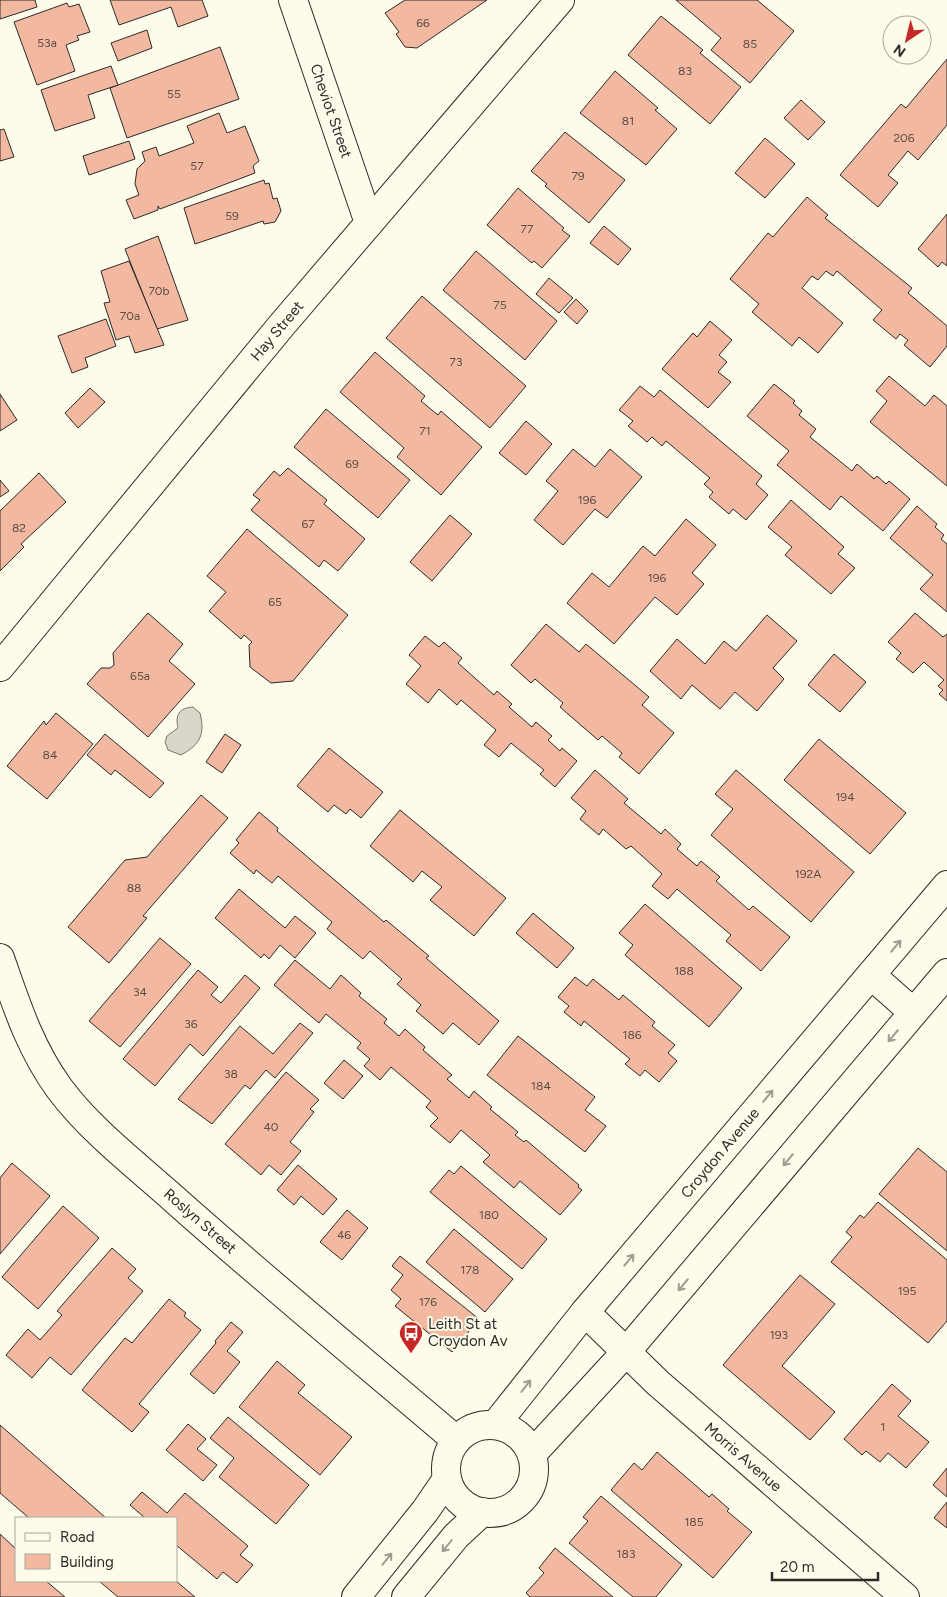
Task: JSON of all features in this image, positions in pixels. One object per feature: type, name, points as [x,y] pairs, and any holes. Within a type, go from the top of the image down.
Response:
[{"type":"street","name":"Cheviot Street","points":[[293,0],[369,222]]},
{"type":"street","name":"Hay Street","points":[[0,667],[369,222],[560,0]]},
{"type":"street","name":"Croydon Avenue","points":[[496,1424],[585,1312],[947,885]]},
{"type":"street","name":"Roslyn Street","points":[[0,958],[26,1032],[41,1061],[60,1090],[89,1121],[192,1215],[456,1440]]},
{"type":"street","points":[[532,1454],[626,1352],[947,973]]},
{"type":"street","points":[[872,975],[913,1012]]},
{"type":"street","name":"Morris Avenue","points":[[585,1312],[658,1383],[905,1597]]},
{"type":"street","points":[[496,1424],[518,1434],[532,1454],[535,1466],[533,1480],[528,1492],[509,1509],[496,1513],[482,1512],[470,1508],[460,1501],[451,1491],[447,1479],[448,1454],[456,1440],[467,1431],[481,1425],[496,1424]]},
{"type":"street","points":[[356,1597],[425,1511],[447,1479]]},
{"type":"street","points":[[406,1597],[456,1536],[482,1512]]},
{"type":"shaded area","points":[[193,707],[200,713],[202,727],[200,738],[193,747],[181,755],[168,750],[165,742],[167,736],[178,728],[177,719],[179,713],[184,709]]},
{"type":"building","points":[[0,0],[35,0],[37,7],[0,19]]},
{"type":"building","points":[[110,0],[202,0],[208,16],[178,27],[171,7],[119,25]]},
{"type":"building","points":[[405,0],[487,0],[417,48],[405,47],[396,34],[399,32],[385,13]]},
{"type":"building","points":[[676,0],[757,0],[794,31],[750,83],[711,50],[721,38]]},
{"type":"building","points":[[67,3],[69,7],[79,4],[90,32],[77,36],[79,40],[66,45],[75,71],[37,85],[14,22]]},
{"type":"building","points":[[661,16],[703,50],[700,53],[741,87],[710,124],[628,55]]},
{"type":"building","points":[[147,30],[152,48],[118,61],[111,43]]},
{"type":"building","points":[[220,47],[239,99],[127,138],[110,88]]},
{"type":"building","points":[[947,59],[947,125],[918,160],[908,151],[888,175],[898,183],[878,207],[840,175],[901,104],[906,108]]},
{"type":"building","points":[[111,66],[118,85],[88,95],[95,118],[55,131],[41,90]]},
{"type":"building","points":[[615,71],[658,108],[655,110],[677,129],[646,165],[580,113]]},
{"type":"building","points":[[801,100],[825,122],[808,140],[784,118]]},
{"type":"building","points":[[219,113],[227,133],[245,126],[259,161],[253,166],[255,173],[160,209],[158,206],[158,210],[134,219],[126,200],[139,195],[135,184],[137,169],[145,161],[142,152],[156,147],[159,156],[194,143],[187,126]]},
{"type":"building","points":[[4,129],[14,157],[0,161],[0,130]]},
{"type":"building","points":[[565,132],[625,180],[589,223],[545,186],[547,184],[531,171]]},
{"type":"building","points":[[765,138],[795,164],[765,198],[735,173]]},
{"type":"building","points":[[129,141],[135,159],[89,175],[83,156]]},
{"type":"building","points":[[264,180],[265,184],[269,183],[273,199],[277,198],[281,211],[275,222],[264,224],[263,221],[195,244],[184,208]]},
{"type":"building","points":[[518,188],[564,228],[562,230],[570,236],[542,268],[534,261],[532,263],[487,225]]},
{"type":"building","points":[[807,197],[828,215],[825,218],[912,288],[908,293],[947,326],[947,346],[930,367],[904,345],[908,340],[900,334],[896,339],[873,320],[882,310],[837,271],[833,276],[826,271],[818,280],[812,276],[802,288],[843,323],[818,353],[799,337],[792,346],[752,312],[759,304],[730,279],[768,233],[773,237]]},
{"type":"building","points":[[947,214],[947,266],[942,262],[938,267],[918,249]]},
{"type":"building","points":[[604,226],[631,249],[618,265],[590,243]]},
{"type":"building","points":[[158,236],[188,320],[157,329],[125,249]]},
{"type":"building","points":[[476,251],[557,321],[525,360],[443,290]]},
{"type":"building","points":[[129,261],[164,345],[135,353],[129,336],[116,340],[104,303],[110,302],[101,271]]},
{"type":"building","points":[[549,278],[573,298],[559,313],[536,294]]},
{"type":"building","points":[[422,296],[526,386],[490,428],[386,338]]},
{"type":"building","points":[[576,299],[588,311],[577,324],[564,312]]},
{"type":"building","points":[[106,319],[116,346],[85,358],[88,367],[72,373],[58,336]]},
{"type":"building","points":[[710,321],[732,340],[719,355],[727,362],[718,372],[731,382],[708,408],[662,369],[693,333],[697,337]]},
{"type":"building","points":[[375,352],[425,396],[421,401],[438,415],[441,411],[482,447],[441,495],[397,457],[404,448],[340,392]]},
{"type":"building","points":[[889,376],[925,406],[934,395],[947,406],[947,486],[870,422],[887,401],[876,391]]},
{"type":"building","points":[[774,384],[795,401],[793,403],[802,411],[799,415],[816,429],[810,437],[852,471],[857,464],[874,479],[877,476],[886,484],[889,481],[910,499],[883,531],[841,496],[830,510],[777,465],[789,451],[747,416]]},
{"type":"building","points":[[640,386],[654,397],[660,390],[762,476],[756,484],[768,495],[746,520],[733,509],[729,514],[709,497],[713,492],[704,484],[710,478],[666,441],[662,446],[652,437],[647,442],[628,426],[633,421],[619,410]]},
{"type":"building","points":[[90,388],[105,402],[78,428],[65,413]]},
{"type":"building","points":[[0,394],[17,420],[0,431]]},
{"type":"building","points":[[326,409],[410,480],[378,518],[294,447]]},
{"type":"building","points":[[526,421],[552,444],[526,475],[499,453]]},
{"type":"building","points":[[573,449],[595,467],[610,449],[642,477],[607,518],[595,509],[563,545],[534,520],[558,491],[546,481]]},
{"type":"building","points":[[288,468],[327,500],[324,504],[365,539],[338,571],[324,560],[319,567],[251,510],[260,500],[253,495],[274,471],[280,476]]},
{"type":"building","points":[[39,473],[66,502],[21,544],[24,547],[0,571],[0,511]]},
{"type":"building","points":[[0,480],[9,491],[0,497]]},
{"type":"building","points":[[791,500],[844,547],[838,554],[855,568],[831,594],[785,555],[792,547],[768,527]]},
{"type":"building","points":[[917,506],[937,524],[935,527],[944,535],[941,539],[947,544],[947,612],[920,589],[933,575],[890,538]]},
{"type":"building","points":[[450,515],[472,534],[432,581],[410,562]]},
{"type":"building","points":[[686,519],[716,545],[692,573],[704,584],[677,615],[655,597],[614,644],[567,603],[592,573],[609,587],[643,546],[655,556]]},
{"type":"building","points":[[247,529],[348,615],[293,681],[271,683],[250,667],[249,645],[252,642],[244,635],[241,639],[209,611],[226,592],[207,576]]},
{"type":"building","points":[[148,613],[183,644],[169,661],[195,684],[148,737],[87,684],[101,668],[110,668],[114,665],[113,653]]},
{"type":"building","points":[[915,613],[943,637],[947,634],[947,701],[939,694],[943,690],[938,686],[944,680],[924,662],[913,673],[896,659],[901,653],[888,642]]},
{"type":"building","points":[[767,615],[797,641],[773,668],[784,679],[757,711],[735,692],[720,709],[692,685],[681,699],[650,671],[677,639],[705,664],[724,641],[736,651]]},
{"type":"building","points":[[546,624],[579,652],[586,644],[649,697],[642,705],[674,733],[639,774],[619,757],[622,753],[602,736],[598,740],[560,707],[563,703],[535,679],[531,683],[511,665]]},
{"type":"building","points":[[425,636],[439,647],[444,642],[462,658],[458,663],[494,695],[497,691],[512,704],[509,707],[532,727],[536,722],[552,736],[548,740],[560,751],[562,748],[577,761],[555,787],[540,774],[544,770],[511,743],[499,757],[484,745],[496,730],[461,700],[457,705],[439,689],[428,703],[406,684],[421,666],[409,655]]},
{"type":"building","points":[[834,654],[866,682],[840,712],[808,685]]},
{"type":"building","points":[[56,713],[93,744],[47,799],[7,766],[44,721],[46,725]]},
{"type":"building","points":[[105,734],[164,783],[150,798],[115,770],[111,775],[87,755]]},
{"type":"building","points":[[225,734],[241,745],[222,773],[206,762]]},
{"type":"building","points":[[819,739],[906,813],[870,854],[784,780]]},
{"type":"building","points":[[329,748],[383,792],[361,818],[350,809],[346,814],[334,805],[328,812],[297,786]]},
{"type":"building","points":[[595,770],[628,799],[624,803],[661,834],[665,829],[681,844],[677,849],[697,866],[701,861],[720,877],[716,881],[749,910],[753,906],[790,937],[761,971],[726,941],[731,935],[677,889],[668,899],[652,886],[662,874],[631,846],[626,849],[603,829],[599,835],[580,819],[586,811],[571,798]]},
{"type":"building","points":[[736,770],[854,872],[811,922],[711,835],[733,809],[715,794]]},
{"type":"building","points":[[201,795],[228,818],[143,916],[147,918],[109,963],[68,927],[125,860],[147,857]]},
{"type":"building","points":[[400,810],[506,898],[474,936],[430,900],[442,887],[422,871],[413,882],[370,846]]},
{"type":"building","points":[[259,812],[278,828],[277,831],[384,922],[386,920],[429,956],[426,958],[499,1021],[479,1045],[453,1023],[443,1034],[416,1011],[421,1005],[397,984],[402,979],[370,951],[363,959],[327,929],[332,922],[278,876],[272,883],[256,870],[254,874],[230,853],[239,843],[236,840]]},
{"type":"building","points":[[239,889],[285,928],[295,916],[316,933],[295,958],[280,945],[269,959],[264,954],[261,958],[215,918]]},
{"type":"building","points":[[645,904],[742,988],[709,1027],[625,955],[633,945],[619,933]]},
{"type":"building","points":[[533,913],[574,948],[557,968],[516,933]]},
{"type":"building","points":[[160,938],[191,964],[120,1047],[89,1021]]},
{"type":"building","points":[[295,960],[330,989],[341,975],[361,993],[359,996],[387,1019],[384,1023],[399,1036],[405,1029],[425,1047],[423,1050],[452,1075],[447,1079],[469,1098],[474,1091],[492,1107],[490,1109],[518,1132],[515,1135],[524,1142],[526,1140],[579,1185],[578,1187],[582,1190],[560,1215],[520,1181],[514,1188],[483,1162],[490,1155],[461,1130],[450,1143],[430,1126],[438,1118],[426,1107],[431,1101],[391,1067],[380,1080],[364,1066],[370,1059],[357,1048],[361,1043],[326,1014],[319,1023],[274,985]]},
{"type":"building","points":[[198,970],[218,987],[211,995],[221,1003],[245,975],[260,988],[203,1056],[190,1044],[155,1086],[123,1059]]},
{"type":"building","points":[[575,977],[587,986],[593,979],[619,1000],[623,995],[655,1022],[652,1026],[675,1045],[668,1053],[677,1061],[659,1082],[645,1070],[640,1076],[625,1064],[630,1059],[584,1021],[581,1026],[564,1012],[569,1006],[558,997]]},
{"type":"building","points":[[300,1023],[313,1033],[275,1078],[266,1070],[250,1089],[245,1085],[212,1124],[178,1099],[240,1026],[273,1054]]},
{"type":"building","points":[[518,1036],[595,1097],[585,1110],[606,1126],[585,1152],[487,1075]]},
{"type":"building","points":[[344,1060],[363,1076],[343,1099],[324,1083]]},
{"type":"building","points":[[286,1072],[319,1100],[310,1109],[314,1112],[290,1142],[301,1151],[281,1175],[269,1165],[261,1175],[225,1144]]},
{"type":"building","points":[[918,1148],[947,1172],[947,1251],[879,1194]]},
{"type":"building","points":[[12,1163],[50,1196],[0,1254],[0,1178]]},
{"type":"building","points":[[298,1165],[337,1199],[323,1215],[301,1196],[294,1205],[277,1190]]},
{"type":"building","points":[[461,1166],[547,1239],[522,1269],[430,1192],[449,1170],[454,1174]]},
{"type":"building","points":[[878,1202],[947,1260],[947,1321],[928,1343],[831,1262],[852,1237],[846,1232],[860,1215],[864,1218]]},
{"type":"building","points":[[63,1206],[99,1238],[38,1309],[2,1277]]},
{"type":"building","points":[[347,1210],[368,1228],[342,1260],[320,1242]]},
{"type":"building","points":[[454,1229],[513,1279],[485,1312],[426,1262]]},
{"type":"building","points":[[112,1248],[136,1269],[128,1278],[143,1291],[71,1375],[50,1357],[32,1378],[6,1355],[28,1329],[40,1340],[62,1315],[57,1311]]},
{"type":"building","points":[[400,1256],[479,1319],[452,1352],[395,1306],[401,1299],[391,1290],[403,1275],[392,1266]]},
{"type":"building","points":[[800,1275],[835,1304],[782,1366],[835,1412],[810,1440],[723,1365]]},
{"type":"building","points":[[169,1299],[186,1313],[184,1316],[201,1330],[139,1404],[149,1412],[132,1432],[82,1390],[125,1338],[132,1343]]},
{"type":"building","points":[[231,1322],[243,1332],[227,1351],[240,1362],[214,1394],[190,1374]]},
{"type":"building","points":[[277,1361],[305,1385],[298,1393],[352,1437],[320,1475],[239,1407]]},
{"type":"building","points":[[892,1384],[911,1401],[898,1416],[929,1442],[906,1468],[888,1453],[880,1462],[866,1451],[862,1455],[844,1439]]},
{"type":"building","points":[[228,1417],[309,1485],[276,1524],[219,1477],[234,1458],[210,1438]]},
{"type":"building","points":[[188,1424],[206,1439],[197,1449],[217,1465],[203,1481],[166,1450]]},
{"type":"building","points":[[0,1425],[105,1517],[28,1517],[0,1493]]},
{"type":"building","points":[[657,1452],[709,1497],[712,1494],[729,1509],[727,1511],[752,1532],[713,1578],[611,1490],[634,1463],[642,1470]]},
{"type":"building","points":[[947,1468],[947,1497],[933,1485]]},
{"type":"building","points":[[142,1492],[167,1513],[185,1493],[248,1546],[240,1555],[253,1565],[237,1583],[223,1572],[217,1579],[178,1547],[178,1517],[144,1517],[130,1505]]},
{"type":"building","points":[[601,1496],[682,1565],[656,1597],[633,1597],[569,1543],[588,1521],[583,1517]]},
{"type":"building","points":[[947,1502],[947,1528],[934,1518]]},
{"type":"building","points":[[0,1534],[15,1548],[15,1582],[47,1582],[65,1597],[0,1597]]},
{"type":"building","points":[[555,1548],[613,1597],[530,1597],[526,1593],[544,1573],[539,1568]]},
{"type":"building","points":[[100,1582],[177,1582],[195,1597],[118,1597]]},
{"type":"place","name":"Leith St at Croydon Av","points":[[411,1354]]}]
